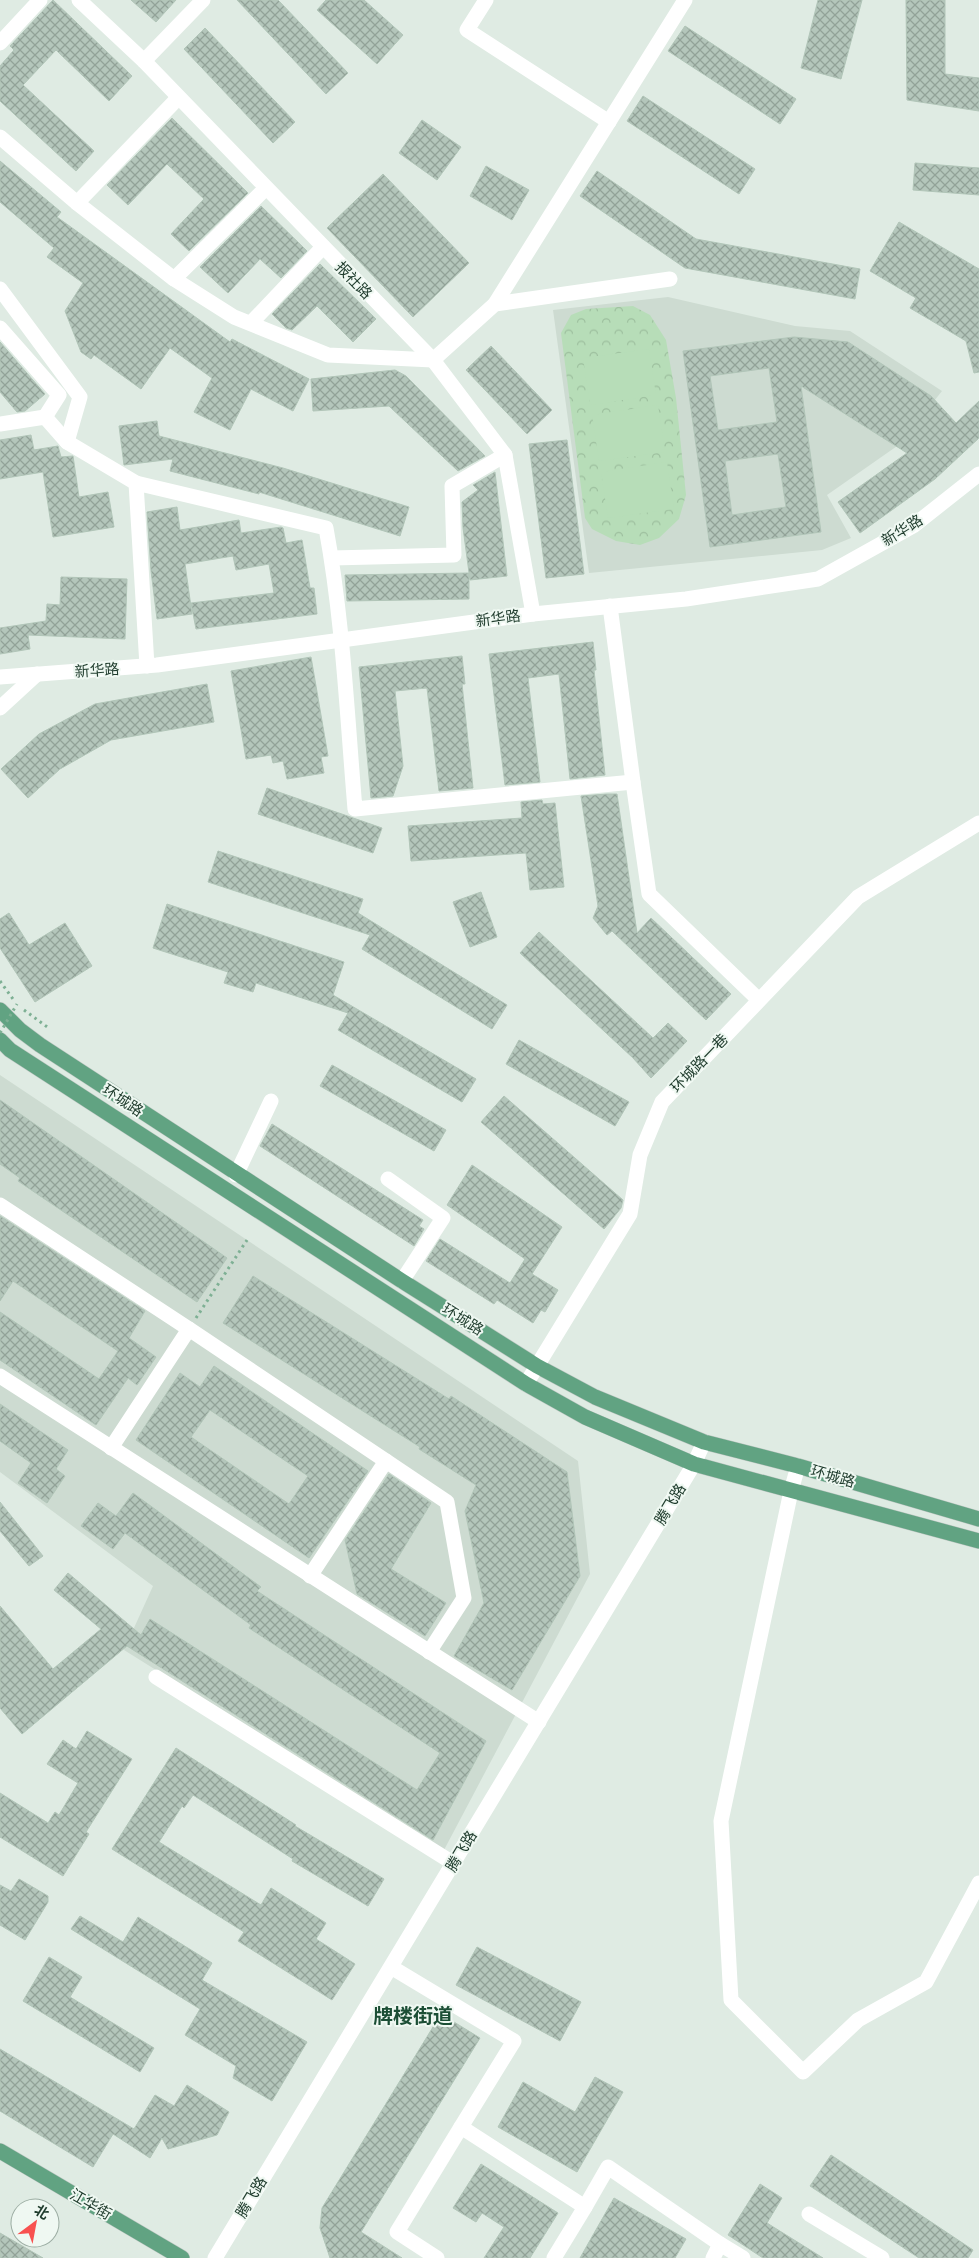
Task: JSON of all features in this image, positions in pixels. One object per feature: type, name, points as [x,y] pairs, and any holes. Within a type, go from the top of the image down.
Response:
[{"type":"main road","name":"环城路","points":[[0,1010],[20,1030],[236,1175],[537,1366],[595,1397],[704,1442],[798,1466],[979,1519]]},
{"type":"main road","name":"环城路","points":[[2,1044],[526,1384],[585,1417],[694,1464],[791,1492],[979,1541]]},
{"type":"main road","name":"江华街","points":[[0,2151],[182,2258]]},
{"type":"street","points":[[0,43],[40,0]]},
{"type":"street","name":"报社路","points":[[79,0],[144,61],[433,360],[505,455],[533,614]]},
{"type":"street","points":[[144,61],[203,0]]},
{"type":"street","points":[[486,0],[467,30],[609,122]]},
{"type":"street","points":[[0,137],[77,203],[174,279],[234,317],[328,355],[433,360],[495,304],[685,0]]},
{"type":"street","points":[[77,203],[178,98]]},
{"type":"street","points":[[174,279],[266,188]]},
{"type":"street","points":[[251,323],[323,247]]},
{"type":"street","points":[[495,304],[670,279]]},
{"type":"street","points":[[0,289],[80,397],[67,442]]},
{"type":"street","points":[[0,328],[60,395],[45,417],[0,424]]},
{"type":"street","points":[[45,417],[67,442],[136,483],[326,528],[332,558],[341,640],[355,809],[633,782]]},
{"type":"street","points":[[332,558],[454,554],[452,486],[505,455]]},
{"type":"street","name":"新华路","points":[[0,677],[147,666],[533,614],[686,599],[818,579],[913,526],[979,474]]},
{"type":"street","points":[[136,483],[147,666]]},
{"type":"street","points":[[610,606],[650,894],[759,1000]]},
{"type":"street","points":[[0,708],[37,674]]},
{"type":"street","name":"环城路一巷","points":[[526,1384],[630,1214],[640,1155],[662,1102],[858,897],[979,823]]},
{"type":"street","points":[[0,1017],[20,1030]]},
{"type":"street","points":[[236,1175],[271,1101]]},
{"type":"street","points":[[388,1179],[443,1218],[402,1282]]},
{"type":"street","points":[[0,1205],[189,1328],[447,1502],[464,1598],[429,1652]]},
{"type":"street","points":[[111,1448],[189,1328]]},
{"type":"street","points":[[0,1376],[539,1722]]},
{"type":"street","name":"腾飞路","points":[[215,2258],[694,1464],[704,1442]]},
{"type":"street","points":[[310,1576],[386,1461]]},
{"type":"street","points":[[798,1466],[721,1821],[731,2000],[803,2072],[858,2020],[926,1982],[979,1883]]},
{"type":"street","points":[[156,1677],[453,1863]]},
{"type":"street","points":[[391,1966],[514,2041],[397,2232],[437,2258]]},
{"type":"street","points":[[461,2127],[584,2207]]},
{"type":"street","points":[[554,2258],[608,2167],[743,2258]]},
{"type":"street","points":[[808,2214],[882,2258]]},
{"type":"street","points":[[713,2258],[720,2244]]},
{"type":"path","points":[[0,981],[17,1004],[50,1029]]},
{"type":"path","points":[[0,1033],[17,1004]]},
{"type":"path","points":[[189,1328],[247,1240]]},
{"type":"shaded area","points":[[668,297],[795,326],[850,331],[942,391],[900,444],[827,495],[851,538],[822,550],[589,573],[553,310]]},
{"type":"shaded area","points":[[0,1075],[578,1461],[590,1574],[444,1850],[124,1650],[153,1586],[0,1472]]},
{"type":"green space","points":[[633,306],[650,315],[666,340],[676,398],[686,495],[679,519],[659,538],[640,545],[616,541],[592,529],[585,518],[561,333],[571,315],[586,309]]},
{"type":"green space","points":[[649,349],[656,395],[590,405],[583,358]]},
{"type":"green space","points":[[658,405],[665,452],[599,461],[592,415]]},
{"type":"green space","points":[[667,462],[674,509],[608,518],[601,472]]},
{"type":"building","points":[[53,0],[132,76],[109,101],[56,50],[23,85],[94,151],[76,171],[0,101],[0,66],[14,50],[10,46]]},
{"type":"building","points":[[131,0],[176,0],[156,22]]},
{"type":"building","points":[[237,0],[278,0],[348,73],[326,94]]},
{"type":"building","points":[[326,0],[364,0],[403,35],[377,64],[317,10]]},
{"type":"building","points":[[818,0],[862,0],[841,79],[801,68]]},
{"type":"building","points":[[906,0],[945,0],[945,74],[979,78],[979,111],[907,100]]},
{"type":"building","points":[[685,26],[796,99],[780,124],[668,51]]},
{"type":"building","points":[[205,28],[295,122],[273,143],[184,49]]},
{"type":"building","points":[[643,96],[755,169],[739,194],[627,121]]},
{"type":"building","points":[[172,118],[248,193],[189,251],[171,234],[204,199],[167,164],[128,205],[107,185]]},
{"type":"building","points":[[422,120],[461,147],[437,180],[399,153]]},
{"type":"building","points":[[0,161],[61,212],[57,217],[230,342],[232,339],[309,379],[293,411],[251,389],[230,430],[194,412],[212,378],[170,348],[141,389],[94,355],[91,359],[81,352],[65,311],[83,283],[47,257],[54,248],[0,202]]},
{"type":"building","points":[[915,163],[979,168],[979,195],[913,190]]},
{"type":"building","points":[[486,166],[529,190],[512,220],[470,196]]},
{"type":"building","points":[[597,171],[696,239],[860,269],[855,299],[685,268],[580,196]]},
{"type":"building","points":[[383,174],[469,263],[413,317],[327,228]]},
{"type":"building","points":[[261,206],[307,251],[281,278],[260,259],[228,293],[200,267]]},
{"type":"building","points":[[899,222],[979,269],[979,372],[974,373],[966,341],[910,308],[916,298],[870,271]]},
{"type":"building","points":[[320,264],[376,319],[353,342],[317,306],[292,330],[286,328],[272,314]]},
{"type":"building","points":[[794,337],[848,342],[931,396],[956,423],[979,401],[979,438],[935,479],[860,533],[838,502],[907,453],[801,386],[821,532],[710,547],[683,351]],"holes":[[[769,368],[777,422],[718,430],[710,376]],[[778,454],[786,507],[732,515],[725,461]]]},
{"type":"building","points":[[0,342],[45,394],[25,411],[17,412],[0,392]]},
{"type":"building","points":[[491,346],[552,410],[527,434],[466,370]]},
{"type":"building","points":[[395,370],[406,376],[485,456],[458,471],[389,406],[313,411],[311,379]]},
{"type":"building","points":[[157,421],[159,436],[283,468],[409,507],[400,536],[259,492],[259,494],[170,471],[173,459],[124,465],[119,426]]},
{"type":"building","points":[[31,435],[34,450],[58,446],[61,457],[73,456],[79,497],[108,492],[114,527],[53,537],[43,472],[0,479],[0,440]]},
{"type":"building","points":[[567,440],[584,574],[546,578],[529,444]]},
{"type":"building","points":[[495,472],[507,576],[470,580],[463,528],[462,502],[478,490],[473,485]]},
{"type":"building","points":[[177,507],[180,530],[239,520],[241,533],[281,527],[283,528],[286,543],[302,540],[310,588],[314,588],[317,614],[196,629],[191,603],[274,593],[269,564],[236,570],[233,556],[185,564],[192,614],[157,619],[151,571],[147,512]]},
{"type":"building","points":[[469,573],[469,599],[347,601],[345,575]]},
{"type":"building","points":[[61,577],[127,579],[125,639],[28,635],[30,649],[0,654],[0,628],[46,621],[47,604],[60,605]]},
{"type":"building","points":[[593,642],[596,670],[594,670],[605,775],[570,779],[559,674],[528,678],[540,782],[505,785],[489,654]]},
{"type":"building","points":[[462,656],[465,684],[462,684],[473,788],[439,791],[427,688],[395,691],[403,766],[393,796],[371,798],[359,667]]},
{"type":"building","points":[[311,657],[328,756],[321,757],[324,773],[287,779],[283,761],[273,763],[271,755],[246,759],[231,671]]},
{"type":"building","points":[[207,684],[214,722],[111,740],[60,769],[28,798],[1,769],[39,734],[95,704]]},
{"type":"building","points":[[267,788],[382,828],[373,853],[258,814]]},
{"type":"building","points":[[617,794],[637,933],[651,918],[731,994],[706,1020],[612,931],[607,935],[593,918],[598,906],[581,796]]},
{"type":"building","points":[[542,800],[543,804],[555,803],[564,887],[530,890],[526,853],[411,861],[408,826],[522,818],[521,802]]},
{"type":"building","points":[[218,851],[363,899],[358,913],[507,1005],[492,1029],[362,949],[370,935],[208,882]]},
{"type":"building","points":[[481,892],[497,937],[470,947],[453,902]]},
{"type":"building","points":[[167,904],[344,962],[333,995],[476,1079],[462,1102],[338,1030],[348,1013],[256,983],[253,992],[224,983],[228,972],[153,948]]},
{"type":"building","points":[[9,913],[29,945],[65,923],[92,966],[35,1002],[0,948],[0,919]]},
{"type":"building","points":[[539,932],[653,1038],[668,1023],[687,1041],[651,1078],[633,1058],[520,953]]},
{"type":"building","points":[[519,1040],[629,1102],[615,1126],[506,1064]]},
{"type":"building","points":[[332,1065],[446,1130],[434,1151],[320,1086]]},
{"type":"building","points":[[504,1096],[623,1200],[621,1208],[604,1229],[481,1122]]},
{"type":"building","points":[[0,1100],[227,1258],[197,1302],[18,1181],[20,1178],[0,1164]]},
{"type":"building","points":[[272,1124],[423,1220],[419,1226],[424,1229],[414,1246],[260,1146]]},
{"type":"building","points":[[472,1165],[562,1227],[532,1274],[558,1290],[545,1312],[541,1310],[533,1323],[497,1300],[494,1304],[426,1261],[440,1239],[510,1283],[525,1259],[447,1205]]},
{"type":"building","points":[[0,1216],[145,1311],[129,1338],[156,1357],[137,1385],[128,1378],[96,1425],[0,1360],[0,1312],[99,1379],[118,1351],[13,1281],[0,1301]]},
{"type":"building","points":[[253,1276],[449,1399],[451,1396],[567,1472],[580,1576],[512,1690],[454,1656],[484,1603],[465,1511],[476,1485],[419,1449],[420,1447],[223,1323]]},
{"type":"building","points":[[214,1366],[368,1471],[309,1558],[136,1440],[180,1373],[200,1387]],"holes":[[[210,1410],[308,1476],[289,1504],[191,1437]]]},
{"type":"building","points":[[0,1404],[68,1450],[56,1469],[65,1476],[47,1503],[18,1483],[31,1463],[0,1441]]},
{"type":"building","points":[[389,1474],[431,1503],[391,1569],[446,1603],[425,1636],[357,1594],[345,1540]]},
{"type":"building","points":[[133,1493],[261,1587],[257,1591],[486,1741],[433,1840],[127,1646],[22,1734],[0,1708],[0,1606],[53,1669],[101,1629],[54,1590],[68,1573],[141,1635],[150,1619],[417,1790],[440,1753],[249,1628],[251,1625],[125,1533],[113,1549],[81,1526],[98,1503],[116,1516]]},
{"type":"building","points":[[0,1502],[43,1556],[29,1566],[0,1531]]},
{"type":"building","points":[[87,1731],[132,1759],[86,1832],[89,1834],[63,1876],[0,1837],[0,1793],[48,1823],[55,1812],[59,1815],[78,1783],[47,1764],[63,1740],[76,1749]]},
{"type":"building","points":[[176,1748],[295,1826],[384,1879],[368,1906],[292,1861],[293,1859],[193,1795],[184,1808],[182,1806],[159,1842],[261,1905],[271,1888],[326,1923],[316,1939],[355,1964],[332,2000],[238,1941],[244,1932],[112,1849]]},
{"type":"building","points":[[19,1879],[48,1896],[48,1902],[25,1940],[0,1925],[0,1885],[11,1891]]},
{"type":"building","points":[[80,1916],[123,1942],[138,1917],[212,1963],[202,1980],[307,2042],[272,2101],[233,2078],[236,2066],[185,2035],[200,2009],[71,1929]]},
{"type":"building","points":[[477,1947],[581,2002],[560,2041],[456,1985]]},
{"type":"building","points":[[49,1957],[82,1977],[70,1997],[154,2048],[140,2072],[23,2001]]},
{"type":"building","points":[[441,2014],[480,2038],[361,2232],[402,2258],[330,2258],[320,2228],[322,2208]]},
{"type":"building","points":[[0,2049],[134,2129],[155,2095],[174,2106],[187,2085],[229,2112],[217,2135],[168,2149],[162,2138],[150,2158],[113,2134],[93,2167],[0,2111]]},
{"type":"building","points":[[595,2077],[623,2092],[577,2172],[498,2127],[523,2082],[575,2112]]},
{"type":"building","points":[[831,2155],[973,2250],[968,2258],[919,2258],[810,2186]]},
{"type":"building","points":[[481,2164],[558,2213],[530,2258],[484,2258],[504,2227],[482,2213],[476,2222],[453,2208]]},
{"type":"building","points":[[760,2184],[782,2198],[767,2223],[823,2258],[763,2258],[728,2235]]},
{"type":"building","points":[[614,2198],[686,2239],[675,2258],[580,2258]]},
{"type":"building","points":[[0,2233],[10,2239],[10,2248],[26,2248],[43,2258],[0,2258]]},
{"type":"district","name":"牌楼街道","points":[[413,2015]]}]
